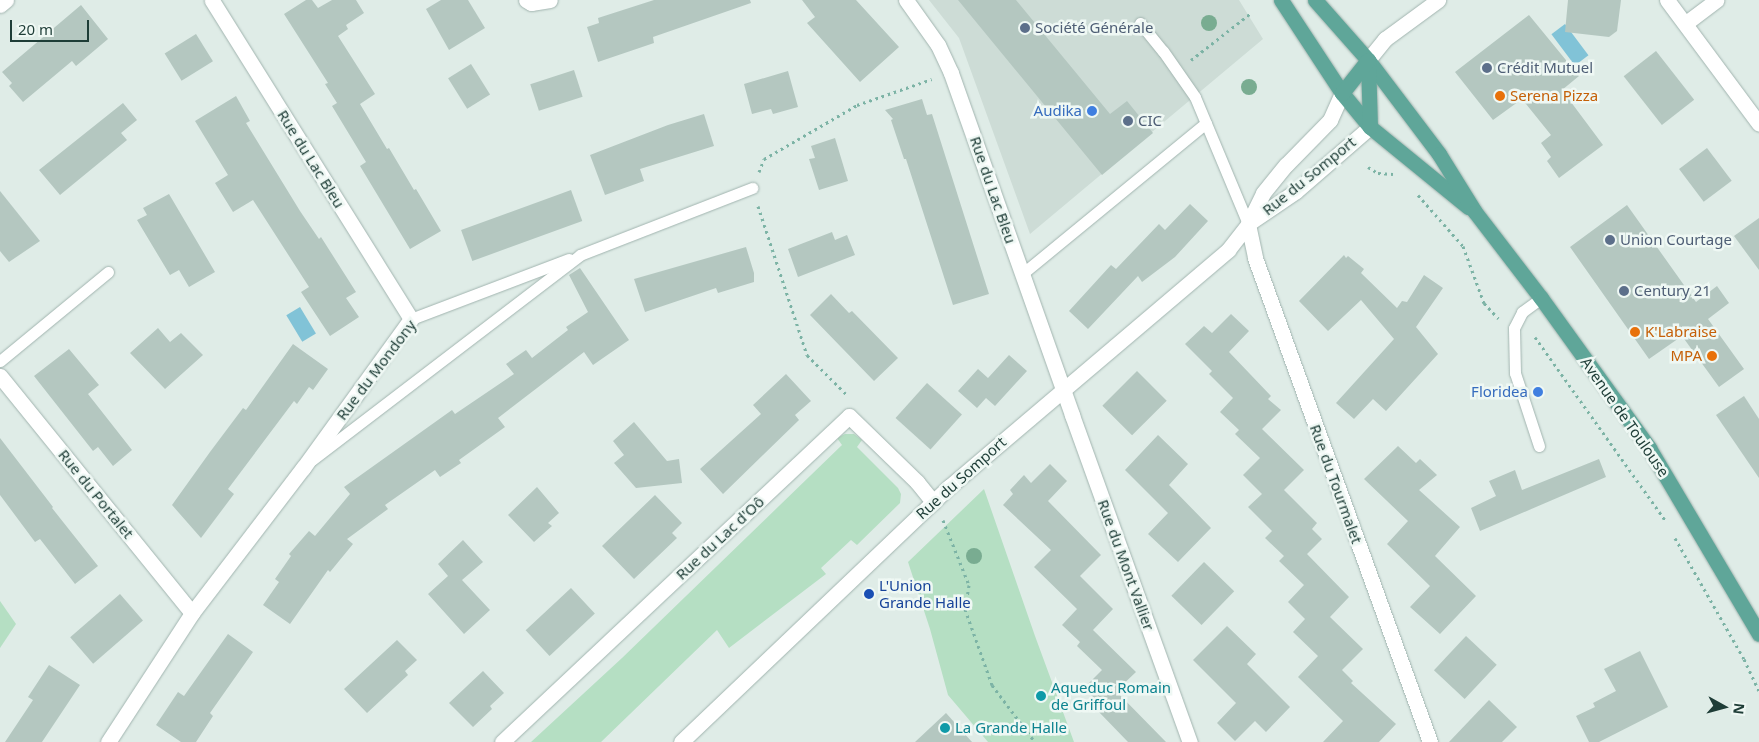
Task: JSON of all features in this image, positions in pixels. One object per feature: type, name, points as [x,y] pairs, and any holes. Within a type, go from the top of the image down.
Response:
[{"type":"main road","name":"Avenue de Toulouse","points":[[1281,0],[1342,93],[1370,127],[1475,212]]},
{"type":"main road","name":"Avenue de Toulouse","points":[[1315,0],[1368,60],[1439,154],[1475,212],[1541,298],[1649,448],[1759,634]]},
{"type":"main road","points":[[1342,93],[1368,60]]},
{"type":"main road","points":[[1368,60],[1370,127]]},
{"type":"street","points":[[0,5],[6,0]]},
{"type":"street","name":"Rue du Lac Bleu","points":[[212,0],[411,318]]},
{"type":"street","points":[[526,0],[531,3],[550,0]]},
{"type":"street","name":"Rue du Lac Bleu","points":[[906,0],[938,45],[951,73],[1063,389]]},
{"type":"street","points":[[1368,60],[1385,39],[1438,0]]},
{"type":"street","points":[[1667,0],[1686,23],[1759,124]]},
{"type":"street","points":[[1686,23],[1716,0]]},
{"type":"street","name":"Rue du Somport","points":[[681,742],[933,502],[1228,250],[1248,224],[1263,193],[1286,164],[1330,120],[1342,93]]},
{"type":"street","name":"Rue du Somport","points":[[1248,224],[1296,190],[1370,127]]},
{"type":"street","name":"Rue du Tourmalet","points":[[1248,224],[1255,258],[1430,742]]},
{"type":"street","name":"Rue du Mondony","points":[[108,742],[192,613],[303,468],[411,318]]},
{"type":"street","name":"Rue du Portalet","points":[[0,376],[192,613]]},
{"type":"street","name":"Rue du Mont Vallier","points":[[1063,389],[1190,742]]},
{"type":"street","points":[[850,416],[917,482],[933,502]]},
{"type":"street","name":"Rue du Lac d'Oô","points":[[502,742],[850,416]]},
{"type":"lane","points":[[1140,23],[1195,97],[1248,224]]},
{"type":"lane","points":[[1022,274],[1206,123]]},
{"type":"lane","name":"Rue du Mondony","points":[[411,318],[752,188]]},
{"type":"lane","name":"Rue du Mondony","points":[[303,468],[580,255]]},
{"type":"lane","points":[[0,361],[108,272]]},
{"type":"lane","points":[[1539,446],[1515,373],[1514,328],[1522,312],[1541,298]]},
{"type":"path","points":[[1176,70],[1251,13]]},
{"type":"path","points":[[850,416],[855,404],[807,355],[752,188],[764,159],[798,139],[857,105],[951,73]]},
{"type":"path","points":[[1368,167],[1378,173],[1394,174],[1402,179]]},
{"type":"path","points":[[1415,191],[1463,246],[1484,303],[1498,318],[1514,328]]},
{"type":"path","name":"Avenue de Toulouse","points":[[1514,328],[1537,341],[1666,521]]},
{"type":"path","points":[[933,502],[948,529],[969,585],[965,609],[992,685],[1035,742]]},
{"type":"path","points":[[1670,530],[1744,659],[1759,691]]},
{"type":"shaded area","points":[[929,0],[1239,0],[1263,39],[1030,234],[959,38]]},
{"type":"green space","points":[[845,434],[854,434],[862,440],[857,447],[898,488],[901,494],[900,503],[857,545],[851,540],[821,568],[826,574],[729,648],[717,630],[601,742],[531,742],[622,658],[842,445],[837,438]]},
{"type":"green space","points":[[984,489],[1074,742],[988,742],[948,695],[930,629],[908,562]]},
{"type":"green space","points":[[0,601],[16,624],[0,648]]},
{"type":"water","points":[[1565,24],[1588,55],[1575,65],[1551,34]]},
{"type":"water","points":[[300,307],[316,334],[302,342],[286,315]]},
{"type":"building","points":[[306,0],[312,0],[318,8],[332,0],[356,0],[364,13],[346,25],[348,29],[338,36],[375,94],[360,104],[414,190],[416,189],[441,231],[410,249],[360,166],[366,162],[332,106],[337,103],[325,84],[328,83],[284,14]]},
{"type":"building","points":[[441,0],[468,0],[485,28],[449,50],[426,9]]},
{"type":"building","points":[[654,0],[750,0],[751,3],[653,37],[654,43],[598,62],[587,27],[599,23],[598,18]]},
{"type":"building","points":[[802,0],[856,0],[899,47],[860,82],[807,23],[815,17]]},
{"type":"building","points":[[958,0],[1016,0],[1110,114],[1127,101],[1153,133],[1102,175]]},
{"type":"building","points":[[1568,0],[1621,0],[1617,31],[1609,37],[1565,32]]},
{"type":"building","points":[[81,5],[108,39],[76,66],[72,61],[23,102],[9,86],[12,83],[2,72]]},
{"type":"building","points":[[1529,15],[1579,76],[1562,90],[1603,145],[1559,178],[1547,161],[1551,157],[1541,143],[1551,135],[1522,99],[1493,120],[1455,72]]},
{"type":"building","points":[[196,34],[213,61],[182,81],[165,54]]},
{"type":"building","points":[[1656,51],[1694,100],[1662,125],[1624,76]]},
{"type":"building","points":[[471,64],[490,95],[467,109],[448,78]]},
{"type":"building","points":[[574,70],[583,97],[539,111],[530,84]]},
{"type":"building","points":[[788,71],[798,107],[773,114],[771,109],[752,114],[744,84]]},
{"type":"building","points":[[236,96],[250,121],[246,123],[300,211],[319,239],[321,237],[356,292],[346,298],[359,317],[330,336],[301,292],[309,287],[253,200],[233,212],[215,183],[228,175],[195,121]]},
{"type":"building","points":[[922,99],[927,115],[932,114],[989,294],[953,305],[906,159],[904,159],[891,120],[893,119],[885,110]]},
{"type":"building","points":[[123,103],[137,120],[121,133],[127,140],[60,195],[39,170]]},
{"type":"building","points":[[704,114],[714,146],[640,169],[644,181],[605,195],[590,155],[668,125]]},
{"type":"building","points":[[835,138],[848,181],[819,190],[809,159],[815,158],[811,146]]},
{"type":"building","points":[[1707,148],[1732,181],[1704,202],[1679,169]]},
{"type":"building","points":[[571,190],[582,221],[472,261],[461,230]]},
{"type":"building","points":[[0,191],[40,241],[9,262],[0,251]]},
{"type":"building","points":[[169,194],[215,272],[189,287],[179,270],[170,275],[137,220],[147,215],[143,208]]},
{"type":"building","points":[[1190,204],[1208,221],[1175,257],[1142,282],[1138,276],[1088,329],[1069,311],[1111,265],[1116,269],[1159,224],[1165,230]]},
{"type":"building","points":[[1627,205],[1696,302],[1717,286],[1729,303],[1708,319],[1744,369],[1719,387],[1682,336],[1649,359],[1570,247]]},
{"type":"building","points":[[1759,218],[1759,270],[1734,236]]},
{"type":"building","points":[[832,232],[835,240],[847,235],[855,255],[798,277],[788,249]]},
{"type":"building","points":[[746,247],[754,273],[754,282],[718,293],[716,288],[645,312],[634,279]]},
{"type":"building","points":[[1344,255],[1364,269],[1361,273],[1397,308],[1402,301],[1407,302],[1424,275],[1443,288],[1416,327],[1438,354],[1386,411],[1373,399],[1354,419],[1336,403],[1394,339],[1361,300],[1328,331],[1299,301]]},
{"type":"building","points":[[580,268],[629,340],[593,365],[584,352],[498,418],[505,427],[459,460],[461,463],[440,477],[435,470],[385,505],[388,509],[347,539],[353,544],[330,572],[328,570],[290,624],[263,605],[279,582],[275,579],[291,556],[289,554],[309,531],[315,536],[350,494],[344,487],[452,410],[455,414],[514,374],[506,364],[526,350],[532,358],[568,330],[566,327],[588,312],[569,275]]},
{"type":"building","points":[[831,294],[849,313],[852,311],[898,358],[874,381],[810,315]]},
{"type":"building","points":[[1231,314],[1249,331],[1229,352],[1271,396],[1268,399],[1281,410],[1262,429],[1304,470],[1284,490],[1317,523],[1312,529],[1322,539],[1307,554],[1349,597],[1330,617],[1363,649],[1342,670],[1353,681],[1351,683],[1396,724],[1379,742],[1323,742],[1343,721],[1298,677],[1318,656],[1293,632],[1305,619],[1288,602],[1304,585],[1279,561],[1284,556],[1265,538],[1272,531],[1248,507],[1262,494],[1243,475],[1260,458],[1235,434],[1239,430],[1220,412],[1233,398],[1209,374],[1212,371],[1185,344],[1204,326],[1212,333]]},
{"type":"building","points":[[158,328],[170,342],[181,333],[203,355],[165,389],[130,353]]},
{"type":"building","points":[[293,344],[328,369],[313,390],[309,387],[297,404],[294,401],[228,489],[234,494],[201,538],[172,505],[243,408],[246,410]]},
{"type":"building","points":[[69,349],[99,385],[88,394],[132,450],[113,466],[98,447],[93,451],[34,376]]},
{"type":"building","points":[[1009,355],[1027,371],[995,406],[986,398],[977,408],[958,391],[978,369],[988,378]]},
{"type":"building","points":[[1137,371],[1167,401],[1132,435],[1102,406]]},
{"type":"building","points":[[786,374],[811,401],[795,415],[799,420],[723,494],[700,469],[761,414],[753,405]]},
{"type":"building","points":[[927,383],[962,414],[930,449],[896,418]]},
{"type":"building","points":[[1744,396],[1759,419],[1759,478],[1716,415]]},
{"type":"building","points":[[634,422],[667,461],[679,459],[682,483],[636,488],[614,463],[624,455],[613,441]]},
{"type":"building","points":[[1158,435],[1188,464],[1169,485],[1211,528],[1178,562],[1148,534],[1168,513],[1125,470]]},
{"type":"building","points":[[0,438],[98,566],[75,584],[40,539],[35,542],[0,495]]},
{"type":"building","points":[[1398,446],[1416,463],[1420,459],[1437,475],[1419,490],[1460,527],[1435,556],[1476,596],[1440,634],[1410,607],[1430,586],[1387,544],[1408,521],[1364,479]]},
{"type":"building","points":[[1599,459],[1606,477],[1480,531],[1471,508],[1496,496],[1489,481],[1515,470],[1522,490]]},
{"type":"building","points":[[1050,464],[1067,481],[1048,501],[1101,555],[1080,576],[1113,609],[1093,630],[1136,672],[1116,691],[1166,742],[1128,742],[1098,711],[1102,706],[1084,688],[1102,670],[1077,646],[1080,642],[1062,625],[1077,609],[1034,567],[1051,550],[1003,505],[1013,494],[1010,490],[1024,475],[1031,483]]},
{"type":"building","points":[[537,487],[559,513],[548,523],[552,526],[534,542],[508,515]]},
{"type":"building","points":[[655,495],[682,523],[672,533],[677,538],[634,579],[602,546]]},
{"type":"building","points":[[463,540],[483,562],[462,580],[490,610],[464,634],[428,594],[448,576],[438,564]]},
{"type":"building","points":[[1204,562],[1234,591],[1202,625],[1171,596]]},
{"type":"building","points":[[571,588],[595,614],[550,656],[526,630]]},
{"type":"building","points":[[120,594],[143,620],[93,664],[70,637]]},
{"type":"building","points":[[1227,626],[1256,654],[1247,664],[1290,707],[1266,732],[1255,721],[1235,741],[1217,723],[1236,703],[1193,660]]},
{"type":"building","points":[[228,634],[253,652],[210,713],[213,716],[196,742],[181,742],[156,725],[178,692],[184,696]]},
{"type":"building","points":[[1466,636],[1497,665],[1465,699],[1434,670]]},
{"type":"building","points":[[397,640],[417,660],[405,671],[408,675],[367,713],[344,689]]},
{"type":"building","points":[[1640,651],[1668,707],[1599,742],[1589,742],[1576,716],[1595,707],[1593,703],[1616,691],[1604,669]]},
{"type":"building","points":[[49,665],[80,685],[42,742],[5,742],[33,700],[28,697]]},
{"type":"building","points":[[483,671],[504,693],[490,706],[492,709],[473,727],[449,703]]},
{"type":"building","points":[[1489,700],[1517,727],[1502,742],[1449,742]]},
{"type":"building","name":"La Grande Halle","points":[[946,713],[972,742],[915,742]]},
{"type":"place","name":"Société Générale","points":[[1025,28]]},
{"type":"place","name":"Crédit Mutuel","points":[[1487,68]]},
{"type":"place","name":"Serena Pizza","points":[[1500,96]]},
{"type":"place","name":"Audika","points":[[1092,111]]},
{"type":"place","name":"CIC","points":[[1128,121]]},
{"type":"place","name":"Union Courtage","points":[[1610,240]]},
{"type":"place","name":"Century 21","points":[[1624,291]]},
{"type":"place","name":"K'Labraise","points":[[1635,332]]},
{"type":"place","name":"MPA","points":[[1712,356]]},
{"type":"place","name":"Floridea","points":[[1538,392]]},
{"type":"place","name":"L'Union Grande Halle","points":[[869,594]]},
{"type":"place","name":"Aqueduc Romain de Griffoul","points":[[1041,696]]},
{"type":"place","name":"La Grande Halle","points":[[945,728]]}]
